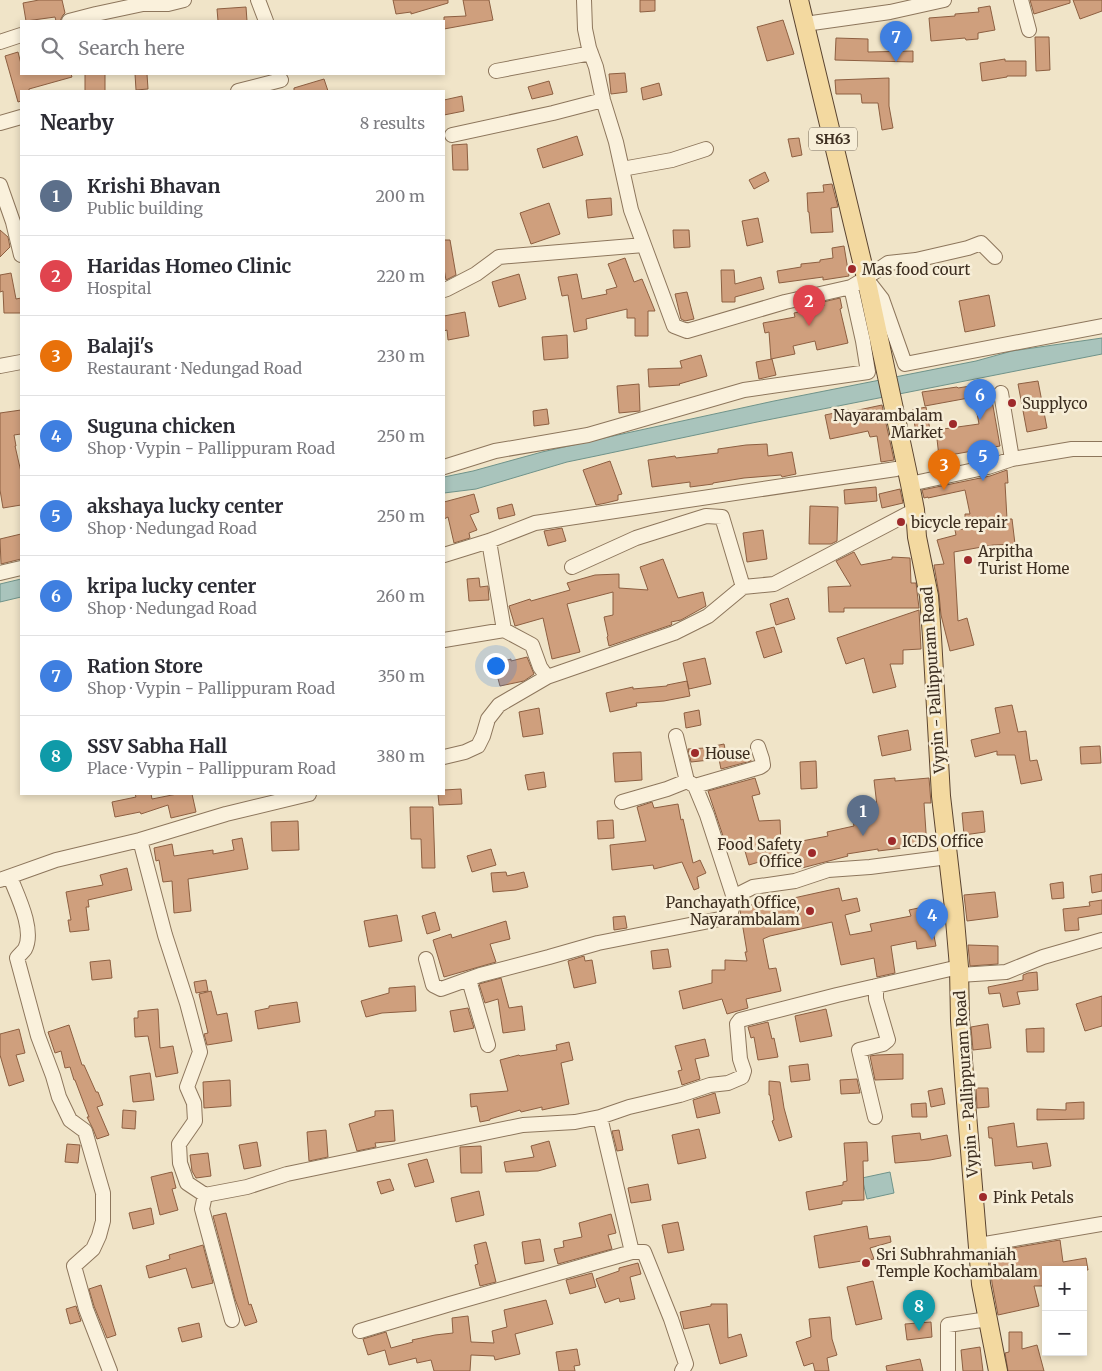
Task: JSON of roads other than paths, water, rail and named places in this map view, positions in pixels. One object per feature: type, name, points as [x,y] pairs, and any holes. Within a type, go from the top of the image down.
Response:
[{"type":"main road","name":"Vypin - Pallippuram Road","points":[[799,0],[866,278],[910,484],[928,596],[933,646],[941,796],[954,908],[966,1110],[981,1284],[998,1371]]},
{"type":"street","points":[[73,20],[143,4],[168,4],[184,0]]},
{"type":"street","points":[[258,0],[266,20]]},
{"type":"street","points":[[584,0],[585,29],[631,210],[674,326],[687,331],[785,302],[851,287],[888,263],[916,260],[968,248],[981,243],[995,257]]},
{"type":"street","points":[[805,24],[890,12],[944,0]]},
{"type":"street","points":[[1021,0],[1029,30]]},
{"type":"street","points":[[0,42],[20,35]]},
{"type":"street","points":[[496,71],[591,53]]},
{"type":"street","points":[[243,90],[281,82]]},
{"type":"street","points":[[452,135],[603,100]]},
{"type":"street","points":[[0,123],[20,118]]},
{"type":"street","points":[[622,169],[672,160],[706,149]]},
{"type":"street","points":[[0,185],[13,222],[20,251]]},
{"type":"street","points":[[445,290],[476,274],[499,257],[644,245]]},
{"type":"street","points":[[866,278],[882,298],[906,364],[1102,326]]},
{"type":"street","points":[[445,466],[495,451],[588,435],[744,390],[868,372],[851,287]]},
{"type":"street","points":[[0,366],[20,362]]},
{"type":"street","points":[[1001,393],[1012,459]]},
{"type":"street","points":[[910,484],[988,467],[1012,459],[1072,449],[1102,448]]},
{"type":"street","points":[[445,555],[489,541],[534,523],[896,469]]},
{"type":"street","points":[[445,757],[465,752],[478,746],[484,736],[488,719],[500,705],[547,678],[674,633],[708,616],[743,587],[774,584],[915,510]]},
{"type":"street","points":[[572,567],[636,538],[706,516],[722,516],[743,587]]},
{"type":"street","points":[[489,541],[504,630]]},
{"type":"street","points":[[0,573],[20,568]]},
{"type":"street","points":[[445,640],[504,630],[532,645],[540,667],[547,678]]},
{"type":"street","points":[[426,959],[433,985],[440,989],[480,975],[598,943],[730,917],[734,898],[707,815],[691,784],[676,736]]},
{"type":"street","points":[[622,802],[667,789],[760,767],[763,765],[758,746]]},
{"type":"street","points":[[110,1371],[86,1309],[74,1266],[93,1249],[99,1236],[103,1221],[103,1193],[85,1131],[70,1120],[59,1097],[38,1036],[17,958],[25,948],[28,936],[26,919],[5,878],[56,860],[140,840],[226,814],[305,795]]},
{"type":"street","points":[[140,840],[165,935],[188,1003],[200,1052],[187,1087],[194,1103],[195,1121],[179,1144],[180,1163],[187,1183],[205,1195],[247,1186],[287,1174],[523,1125],[575,1122],[680,1095],[710,1085],[728,1083],[742,1077],[744,1071],[740,1059],[737,1024],[740,1020],[876,986],[959,971],[1006,972],[1048,956],[1102,940]]},
{"type":"street","points":[[734,898],[753,887],[795,881],[828,870],[870,867],[948,857]]},
{"type":"street","points":[[469,980],[488,1045]]},
{"type":"street","points":[[875,1118],[859,1050],[883,1044],[888,1040],[876,999],[876,986]]},
{"type":"street","points":[[600,1116],[632,1252]]},
{"type":"street","points":[[205,1195],[202,1209],[232,1320]]},
{"type":"street","points":[[979,1245],[1102,1224]]},
{"type":"street","points":[[360,1331],[468,1298],[632,1252],[644,1252],[686,1364],[682,1371]]},
{"type":"street","points":[[948,1371],[948,1325],[988,1319]]},
{"type":"water","points":[[1102,338],[1102,354],[757,422],[567,462],[476,489],[445,493],[445,477],[542,452],[774,401],[976,361],[1012,351]]},
{"type":"water","points":[[20,579],[20,597],[0,602],[0,584]]},
{"type":"water","points":[[890,1172],[894,1193],[867,1199],[862,1178]]},
{"type":"place","name":"Ration Store","points":[[896,62]]},
{"type":"place","name":"Mas food court","points":[[852,269]]},
{"type":"place","name":"Haridas Homeo Clinic","points":[[809,326]]},
{"type":"place","name":"Supplyco","points":[[1012,403]]},
{"type":"place","name":"kripa lucky center","points":[[980,420]]},
{"type":"place","name":"Nayarambalam Market","points":[[953,424]]},
{"type":"place","name":"akshaya lucky center","points":[[983,481]]},
{"type":"place","name":"Balaji's","points":[[944,490]]},
{"type":"place","name":"bicycle repair","points":[[901,522]]},
{"type":"place","name":"Arpitha Turist Home","points":[[968,560]]},
{"type":"place","name":"House","points":[[695,753]]},
{"type":"place","name":"Krishi Bhavan","points":[[863,836]]},
{"type":"place","name":"ICDS Office","points":[[892,841]]},
{"type":"place","name":"Food Safety Office","points":[[812,853]]},
{"type":"place","name":"Panchayath Office, Nayarambalam","points":[[810,911]]},
{"type":"place","name":"Suguna chicken","points":[[932,940]]},
{"type":"place","name":"Pink Petals","points":[[983,1197]]},
{"type":"place","name":"Sri Subhrahmaniah Temple Kochambalam","points":[[866,1263]]},
{"type":"place","name":"SSV Sabha Hall","points":[[919,1331]]}]
